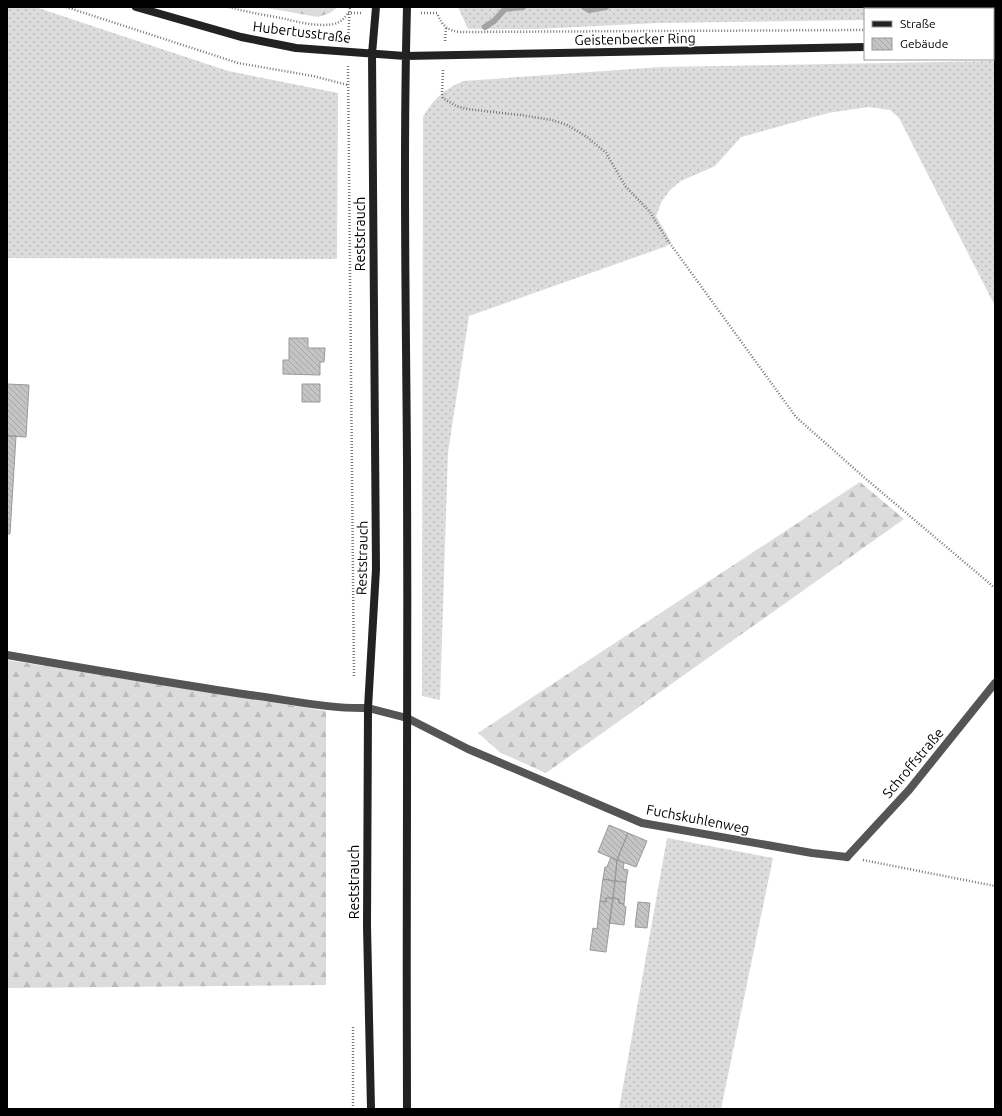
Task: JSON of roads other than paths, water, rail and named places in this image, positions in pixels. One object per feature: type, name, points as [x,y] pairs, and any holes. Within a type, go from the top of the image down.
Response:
[{"type":"main road","name":"Hubertusstraße","points":[[136,7],[241,37],[296,48],[372,54]]},
{"type":"main road","name":"Reststrauch","points":[[371,1109],[367,926],[368,708],[376,569],[372,54],[375,10]]},
{"type":"main road","points":[[407,10],[405,56],[404,237],[407,462],[407,1109]]},
{"type":"main road","name":"Geistenbecker Ring","points":[[372,54],[405,56],[864,47]]},
{"type":"street","name":"Fuchskuhlenweg","points":[[7,655],[164,683],[354,708],[368,708],[407,718],[468,749],[642,823],[804,852],[847,857]]},
{"type":"street","name":"Schroffstraße","points":[[847,857],[909,790],[995,684]]},
{"type":"waterway","points":[[485,27],[494,21],[505,9],[523,7]]},
{"type":"waterway","points":[[584,7],[589,10],[606,7]]}]
